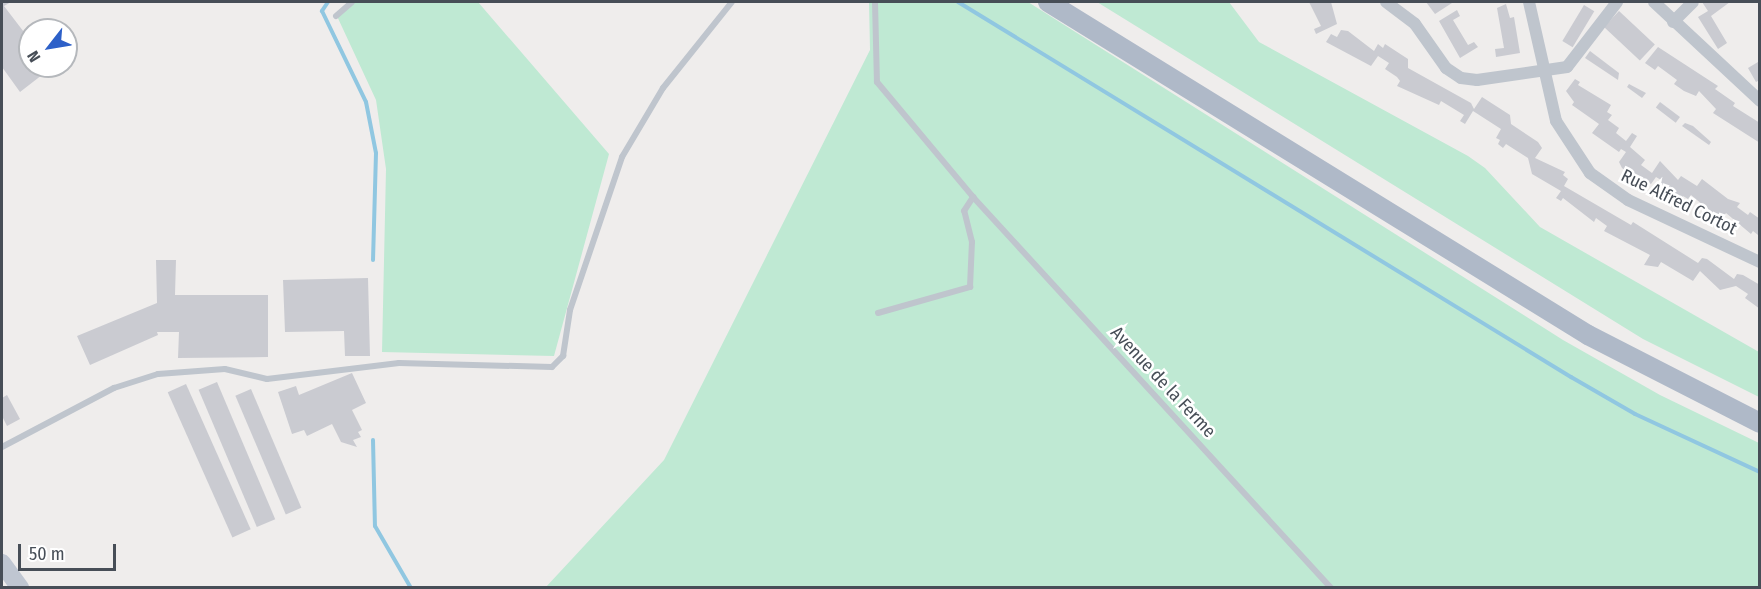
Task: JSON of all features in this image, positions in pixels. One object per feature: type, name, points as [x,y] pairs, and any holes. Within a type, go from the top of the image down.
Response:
[{"type":"main road","points":[[1048,2],[1588,335],[1760,423]]},
{"type":"main road","points":[[1070,2],[1605,331],[1760,411]]},
{"type":"main road","points":[[2,563],[20,588]]},
{"type":"street","points":[[1386,2],[1415,24],[1441,63],[1456,75],[1477,80],[1562,69],[1574,62],[1617,2]]},
{"type":"street","name":"Rue Alfred Cortot","points":[[1529,2],[1544,73],[1562,135],[1598,180],[1634,203],[1760,262]]},
{"type":"street","points":[[1654,2],[1759,100]]},
{"type":"street","points":[[1673,22],[1693,2]]},
{"type":"lane","points":[[336,16],[352,2]]},
{"type":"lane","points":[[2,447],[114,388],[158,374],[225,369],[275,379],[378,364],[535,369],[557,364],[565,349],[568,317],[578,285],[622,157],[663,88],[732,2]]},
{"type":"lane","name":"Avenue de la Ferme","points":[[875,2],[877,82],[974,197],[1331,588]]},
{"type":"lane","points":[[878,314],[970,287],[972,242],[964,212],[974,197]]},
{"type":"green space","points":[[351,2],[478,2],[609,154],[554,356],[382,352],[386,169],[376,100],[336,14]]},
{"type":"green space","points":[[869,2],[1028,2],[1563,340],[1660,395],[1759,443],[1759,587],[545,588],[664,460],[870,50]]},
{"type":"green space","points":[[1097,2],[1229,2],[1259,42],[1468,156],[1485,168],[1540,227],[1759,352],[1759,397],[1643,339]]},
{"type":"building","points":[[2,2],[11,2],[4,6],[18,24],[18,78],[38,78],[20,92],[2,67]]},
{"type":"building","points":[[1309,2],[1331,2],[1337,24],[1316,34],[1314,29],[1321,26]]},
{"type":"building","points":[[1426,2],[1451,2],[1452,3],[1435,14]]},
{"type":"building","points":[[1702,2],[1730,2],[1711,16],[1727,43],[1718,49],[1698,17],[1708,11]]},
{"type":"building","points":[[1506,4],[1510,18],[1514,17],[1520,53],[1496,57],[1495,49],[1504,48],[1497,8]]},
{"type":"building","points":[[1584,5],[1594,11],[1573,47],[1562,41]]},
{"type":"building","points":[[1457,10],[1460,16],[1453,20],[1468,45],[1474,42],[1478,47],[1460,58],[1439,21]]},
{"type":"building","points":[[1619,11],[1655,44],[1640,61],[1604,27]]},
{"type":"building","points":[[1341,30],[1348,31],[1374,51],[1378,44],[1383,48],[1385,44],[1408,59],[1408,68],[1471,103],[1474,109],[1482,97],[1510,115],[1511,124],[1538,142],[1542,148],[1535,158],[1565,172],[1563,175],[1568,179],[1564,186],[1631,225],[1633,222],[1698,263],[1702,258],[1707,259],[1734,279],[1737,274],[1743,275],[1760,285],[1760,309],[1745,298],[1748,294],[1736,286],[1720,290],[1700,271],[1693,281],[1661,262],[1658,267],[1644,265],[1650,255],[1604,231],[1607,226],[1596,218],[1594,222],[1563,198],[1561,201],[1556,198],[1561,191],[1532,174],[1528,158],[1506,144],[1503,148],[1498,144],[1500,140],[1496,138],[1501,129],[1473,111],[1465,124],[1460,121],[1464,115],[1441,101],[1439,105],[1397,86],[1400,81],[1385,69],[1389,63],[1378,56],[1371,66],[1326,42],[1331,34],[1337,37]]},
{"type":"building","points":[[1658,47],[1718,86],[1715,89],[1735,103],[1733,106],[1760,123],[1760,143],[1713,113],[1716,109],[1699,91],[1696,96],[1684,91],[1674,84],[1677,80],[1658,66],[1655,70],[1645,63]]},
{"type":"building","points":[[1590,51],[1619,73],[1618,80],[1585,58]]},
{"type":"building","points":[[1758,62],[1760,80],[1756,82],[1748,68]]},
{"type":"building","points":[[1575,79],[1580,82],[1578,85],[1611,105],[1607,112],[1612,115],[1608,120],[1619,128],[1616,133],[1626,141],[1632,133],[1637,136],[1630,147],[1645,160],[1641,165],[1652,173],[1660,161],[1678,180],[1681,176],[1697,186],[1702,179],[1728,199],[1740,203],[1737,207],[1748,215],[1750,212],[1760,219],[1758,235],[1753,231],[1751,234],[1726,213],[1721,220],[1691,195],[1688,199],[1683,196],[1681,199],[1659,183],[1661,180],[1656,177],[1651,184],[1646,181],[1644,184],[1622,168],[1619,162],[1626,152],[1621,149],[1619,152],[1592,133],[1599,124],[1572,105],[1574,102],[1566,91]]},
{"type":"building","points":[[1629,84],[1646,93],[1642,98],[1627,87]]},
{"type":"building","points":[[1660,102],[1680,117],[1676,123],[1656,108]]},
{"type":"building","points":[[1685,123],[1693,126],[1711,142],[1709,145],[1682,126]]},
{"type":"building","points":[[156,260],[176,260],[175,295],[268,295],[268,357],[178,358],[179,332],[157,332],[158,335],[90,365],[77,336],[157,303]]},
{"type":"building","points":[[368,278],[370,356],[345,356],[344,331],[285,332],[283,280]]},
{"type":"building","points":[[352,373],[366,403],[352,410],[362,430],[358,432],[361,437],[353,440],[357,447],[341,442],[332,424],[307,436],[304,430],[292,434],[278,392],[296,386],[299,395]]},
{"type":"building","points":[[217,382],[275,519],[257,527],[199,390]]},
{"type":"building","points":[[186,384],[251,529],[232,537],[168,392]]},
{"type":"building","points":[[251,389],[301,508],[286,514],[235,396]]},
{"type":"building","points":[[7,395],[20,419],[7,426],[2,416],[2,398]]},
{"type":"waterway","points":[[328,2],[322,11],[366,102],[376,153],[373,260]]},
{"type":"waterway","points":[[958,2],[1571,377],[1635,414],[1760,472]]},
{"type":"waterway","points":[[373,440],[375,526],[411,588]]}]
